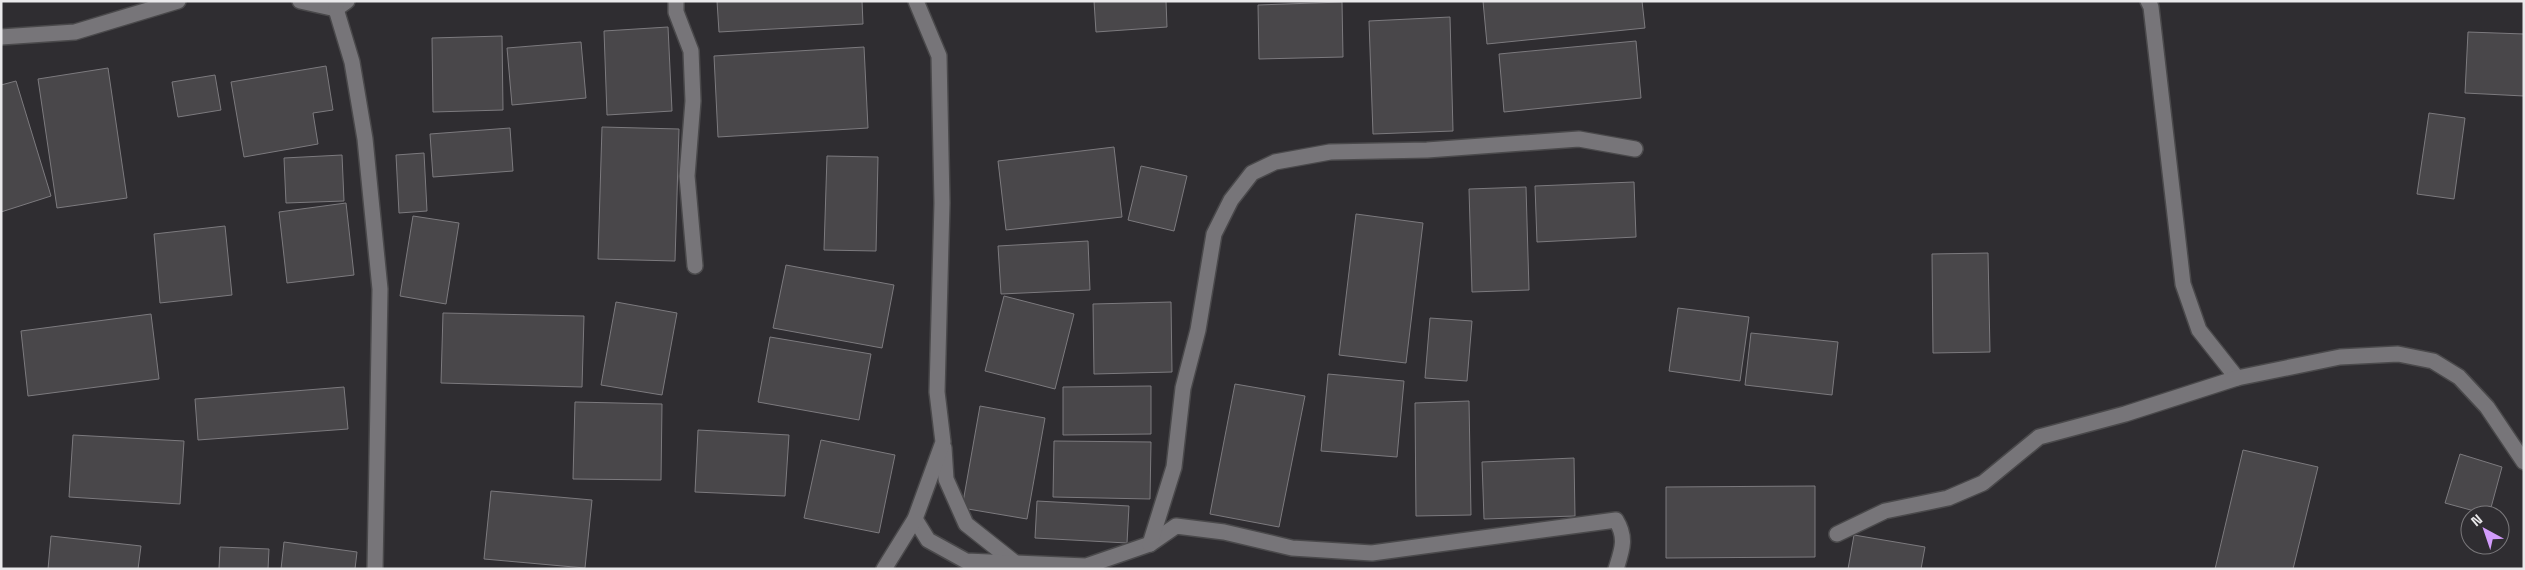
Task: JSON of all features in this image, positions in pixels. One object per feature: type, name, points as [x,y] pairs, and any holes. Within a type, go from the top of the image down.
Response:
[{"type":"street","points":[[1,36],[75,32],[178,1]]},
{"type":"street","points":[[300,1],[342,5],[365,139],[380,289],[376,569]]},
{"type":"street","points":[[676,1],[676,12],[691,51],[693,102],[687,176],[695,266]]},
{"type":"street","points":[[916,1],[939,56],[942,203],[937,392],[946,479],[966,524],[1014,562]]},
{"type":"street","points":[[2148,1],[2151,7],[2183,284],[2199,330],[2237,378]]},
{"type":"street","points":[[1150,544],[1174,467],[1182,388],[1198,330],[1214,234],[1231,200],[1252,173],[1274,162],[1330,152],[1427,150],[1579,139],[1635,149]]},
{"type":"street","points":[[1838,534],[1885,511],[1948,498],[1983,484],[2039,437],[2124,414],[2237,378],[2340,357],[2398,354],[2434,361],[2459,377],[2487,407],[2524,462]]},
{"type":"street","points":[[884,569],[915,519],[943,442]]},
{"type":"street","points":[[915,519],[928,540],[966,561],[1086,566],[1150,544],[1176,526],[1224,532],[1292,548],[1372,553],[1616,520],[1622,530],[1624,544],[1616,569]]},
{"type":"building","points":[[717,1],[862,1],[863,24],[719,32]]},
{"type":"building","points":[[1094,1],[1166,1],[1167,27],[1096,32]]},
{"type":"building","points":[[1483,1],[1642,1],[1645,28],[1487,44]]},
{"type":"building","points":[[1342,2],[1343,57],[1259,59],[1258,5]]},
{"type":"building","points":[[1450,17],[1453,131],[1373,134],[1369,21]]},
{"type":"building","points":[[668,27],[672,111],[607,115],[604,31]]},
{"type":"building","points":[[2468,32],[2524,34],[2524,96],[2465,93]]},
{"type":"building","points":[[502,36],[503,110],[433,112],[432,38]]},
{"type":"building","points":[[1636,41],[1641,98],[1504,112],[1499,54]]},
{"type":"building","points":[[581,42],[586,98],[512,105],[507,48]]},
{"type":"building","points":[[864,47],[868,128],[718,137],[714,56]]},
{"type":"building","points":[[326,66],[333,110],[313,113],[318,144],[244,157],[231,82]]},
{"type":"building","points":[[108,68],[127,198],[57,208],[38,79]]},
{"type":"building","points":[[215,75],[221,110],[178,117],[172,82]]},
{"type":"building","points":[[16,81],[51,196],[1,212],[1,85]]},
{"type":"building","points":[[2429,113],[2465,118],[2454,199],[2417,194]]},
{"type":"building","points":[[602,127],[679,129],[675,261],[598,259]]},
{"type":"building","points":[[510,128],[513,171],[433,177],[430,134]]},
{"type":"building","points":[[1114,147],[1122,217],[1006,230],[998,161]]},
{"type":"building","points":[[424,153],[427,211],[399,213],[396,155]]},
{"type":"building","points":[[342,155],[344,201],[286,203],[284,158]]},
{"type":"building","points":[[827,156],[878,157],[876,251],[824,250]]},
{"type":"building","points":[[1141,166],[1187,176],[1174,231],[1128,220]]},
{"type":"building","points":[[1634,182],[1636,237],[1537,242],[1535,186]]},
{"type":"building","points":[[1526,187],[1529,290],[1472,292],[1469,189]]},
{"type":"building","points":[[346,203],[354,275],[287,283],[279,212]]},
{"type":"building","points":[[1356,214],[1423,223],[1406,363],[1339,355]]},
{"type":"building","points":[[413,216],[459,223],[446,304],[400,296]]},
{"type":"building","points":[[225,226],[232,295],[160,303],[154,234]]},
{"type":"building","points":[[1088,241],[1090,290],[1001,294],[998,246]]},
{"type":"building","points":[[1988,253],[1990,352],[1933,353],[1932,254]]},
{"type":"building","points":[[786,265],[894,285],[882,348],[773,328]]},
{"type":"building","points":[[1004,296],[1074,314],[1055,389],[985,371]]},
{"type":"building","points":[[616,302],[677,313],[662,395],[601,385]]},
{"type":"building","points":[[1171,302],[1172,372],[1094,374],[1093,304]]},
{"type":"building","points":[[1678,308],[1749,317],[1740,381],[1669,371]]},
{"type":"building","points":[[443,313],[584,316],[582,387],[441,383]]},
{"type":"building","points":[[151,314],[159,379],[28,396],[21,331]]},
{"type":"building","points":[[1430,318],[1472,321],[1467,381],[1425,378]]},
{"type":"building","points":[[1751,333],[1838,342],[1832,395],[1745,385]]},
{"type":"building","points":[[770,337],[871,354],[859,420],[758,402]]},
{"type":"building","points":[[1328,374],[1404,381],[1397,457],[1321,451]]},
{"type":"building","points":[[1235,384],[1305,396],[1279,527],[1210,514]]},
{"type":"building","points":[[1151,386],[1151,434],[1063,435],[1063,387]]},
{"type":"building","points":[[344,387],[348,429],[198,440],[195,399]]},
{"type":"building","points":[[1469,401],[1471,515],[1416,516],[1415,403]]},
{"type":"building","points":[[575,402],[662,404],[661,480],[573,479]]},
{"type":"building","points":[[980,406],[1045,418],[1027,519],[962,508]]},
{"type":"building","points":[[698,430],[789,435],[785,496],[695,492]]},
{"type":"building","points":[[73,435],[184,441],[180,504],[69,497]]},
{"type":"building","points":[[821,440],[895,455],[879,533],[804,518]]},
{"type":"building","points":[[1054,441],[1151,442],[1150,499],[1053,497]]},
{"type":"building","points":[[2243,450],[2318,467],[2293,569],[2215,569]]},
{"type":"building","points":[[2460,454],[2502,467],[2492,505],[2460,505],[2460,507],[2445,503]]},
{"type":"building","points":[[1574,458],[1575,516],[1484,519],[1482,462]]},
{"type":"building","points":[[1815,486],[1815,557],[1666,558],[1666,487]]},
{"type":"building","points":[[491,491],[592,500],[585,568],[484,559]]},
{"type":"building","points":[[1037,501],[1129,506],[1127,543],[1035,538]]},
{"type":"building","points":[[1854,535],[1925,547],[1921,569],[1848,569]]},
{"type":"building","points":[[51,536],[141,546],[138,569],[48,569]]},
{"type":"building","points":[[284,542],[357,552],[355,569],[281,569]]},
{"type":"building","points":[[220,547],[269,549],[268,569],[219,569]]}]
